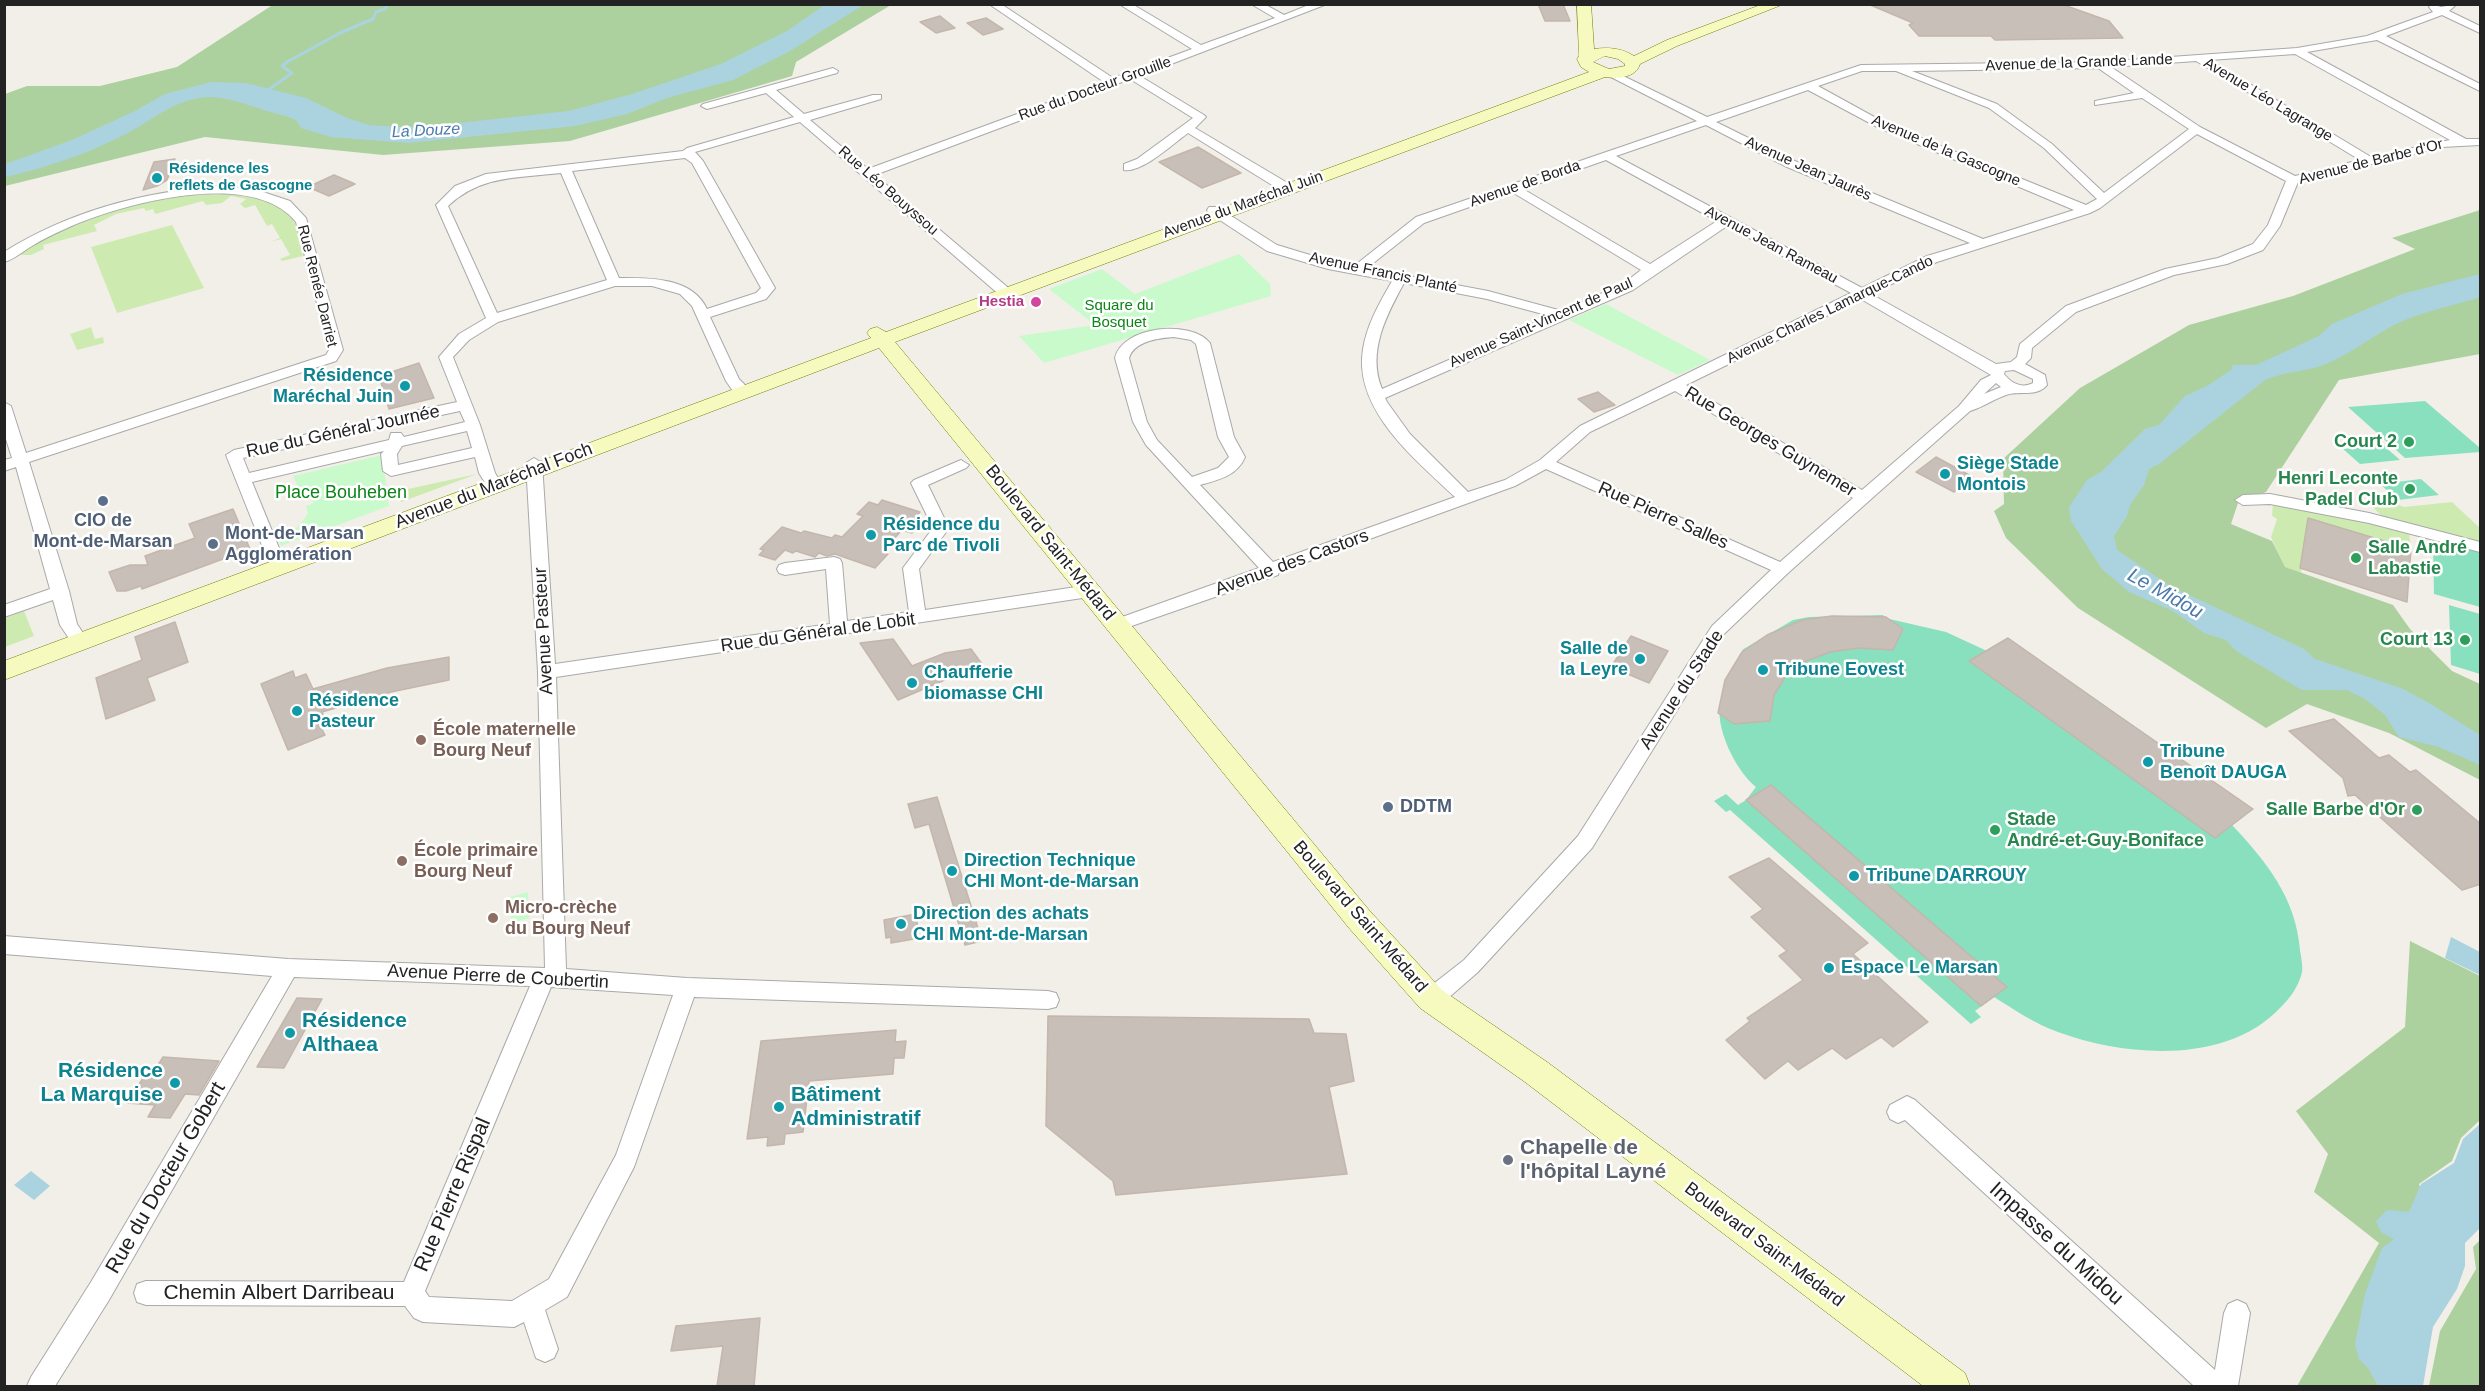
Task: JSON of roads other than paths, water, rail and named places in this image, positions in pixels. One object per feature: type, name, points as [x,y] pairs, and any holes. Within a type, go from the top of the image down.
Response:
[{"type":"main road","points":[[1584,4],[1586,61]]},
{"type":"main road","points":[[1586,61],[1599,53],[1614,53],[1649,46],[1764,4]]},
{"type":"main road","points":[[1587,39],[1614,53],[1630,66],[1672,43],[1777,4]]},
{"type":"main road","points":[[1586,61],[1607,73]]},
{"type":"main road","name":"Avenue du Maréchal Juin","points":[[1287,186],[1570,78],[1580,73],[1586,61]]},
{"type":"main road","name":"Avenue du Maréchal Juin","points":[[880,337],[1287,186],[1630,66]]},
{"type":"main road","name":"Avenue du Maréchal Foch","points":[[4,661],[78,638],[880,337]]},
{"type":"main road","name":"Boulevard Saint-Médard","points":[[880,337],[1359,919],[1431,999],[1536,1072],[1952,1386]]},
{"type":"main road","name":"Avenue du Maréchal Foch","points":[[4,671],[78,638]]},
{"type":"street","points":[[994,4],[1113,82]]},
{"type":"street","points":[[1124,4],[1202,50]]},
{"type":"street","points":[[1256,4],[1284,19]]},
{"type":"street","name":"Rue du Docteur Grouille","points":[[868,173],[1323,4]]},
{"type":"street","points":[[2429,4],[2448,8],[2481,30]]},
{"type":"street","name":"Avenue de la Grande Lande","points":[[1706,122],[1861,68],[2100,65],[2297,51],[2346,44],[2378,36],[2448,8]]},
{"type":"street","points":[[2378,36],[2481,88]]},
{"type":"street","points":[[2297,51],[2462,142]]},
{"type":"street","name":"Avenue Léo Lagrange","points":[[2198,58],[2370,161]]},
{"type":"street","points":[[2100,65],[2196,129],[2293,180]]},
{"type":"street","name":"Avenue Jean Jaurès","points":[[1630,66],[1639,86]]},
{"type":"street","points":[[1891,66],[1993,106],[2048,146],[2103,199]]},
{"type":"street","points":[[707,106],[833,70]]},
{"type":"street","name":"Avenue Jean Jaurès","points":[[1607,73],[1639,86],[1791,164],[1982,243]]},
{"type":"street","points":[[1128,167],[1141,162],[1200,117],[1133,76]]},
{"type":"street","name":"Avenue de la Gascogne","points":[[1809,86],[1883,126],[2086,210]]},
{"type":"street","name":"Rue Léo Bouyssou","points":[[768,89],[1003,291]]},
{"type":"street","points":[[2099,103],[2144,94]]},
{"type":"street","points":[[493,319],[442,205],[459,189],[486,178],[687,154],[691,150],[877,97]]},
{"type":"street","name":"Avenue de Borda","points":[[1356,271],[1420,220],[1706,122]]},
{"type":"street","points":[[1187,128],[1276,182],[1287,186]]},
{"type":"street","name":"Avenue Charles Lamarque-Cando","points":[[1466,499],[1510,483],[1545,463],[1585,429],[1932,259],[2086,210],[2196,129]]},
{"type":"street","name":"Avenue de Barbe d'Or","points":[[2015,366],[2024,358],[2025,347],[2071,309],[2170,272],[2222,261],[2258,248],[2274,226],[2293,180],[2442,144],[2481,142]]},
{"type":"street","points":[[687,154],[697,161],[768,288],[761,296],[703,315]]},
{"type":"street","name":"Avenue Jean Rameau","points":[[1607,156],[1862,294],[1997,374],[2005,384],[2016,388]]},
{"type":"street","points":[[565,169],[614,282]]},
{"type":"street","points":[[1513,188],[1650,270]]},
{"type":"street","name":"Rue Renée Darriet","points":[[4,258],[23,244],[49,230],[87,215],[125,204],[174,194],[220,190],[267,195],[288,205],[302,221],[336,350],[331,358],[12,463]]},
{"type":"street","name":"Avenue Francis Planté","points":[[1216,212],[1272,248],[1328,265],[1488,295],[1561,315]]},
{"type":"street","name":"Avenue Saint-Vincent de Paul","points":[[1378,396],[1628,287],[1727,220]]},
{"type":"street","points":[[1399,280],[1388,299],[1372,342],[1369,361],[1378,396],[1390,422],[1466,499]]},
{"type":"street","points":[[494,482],[487,473],[473,425],[446,357],[464,337],[493,319],[614,282],[652,282],[685,291],[698,305],[733,381],[740,390]]},
{"type":"street","points":[[1188,483],[1231,467],[1238,457],[1226,437],[1203,343],[1192,334],[1171,332],[1131,344],[1126,348],[1122,358],[1140,422],[1151,442],[1188,483],[1272,571]]},
{"type":"street","points":[[1997,374],[2004,366],[2015,366]]},
{"type":"street","name":"Avenue du Stade","points":[[1964,409],[2003,391],[2016,388],[2036,388],[2041,382],[2031,370],[2015,366]]},
{"type":"street","name":"Avenue du Stade","points":[[1431,999],[1471,966],[1585,842],[1718,630],[1782,569],[1964,409],[1986,383],[1997,374]]},
{"type":"street","name":"Rue Georges Guynemer","points":[[1676,385],[1864,498]]},
{"type":"street","name":"Rue du Général Journée","points":[[280,563],[273,553],[234,455],[465,405]]},
{"type":"street","points":[[4,406],[12,463],[61,591],[69,626],[78,638]]},
{"type":"street","points":[[393,422],[397,443]]},
{"type":"street","points":[[245,481],[473,425]]},
{"type":"street","points":[[397,443],[388,454],[391,471],[481,451]]},
{"type":"street","name":"Rue Pierre Salles","points":[[1545,463],[1782,569]]},
{"type":"street","points":[[918,618],[911,568],[941,528],[919,483],[962,465]]},
{"type":"street","name":"Avenue Pasteur","points":[[535,467],[547,672],[550,978]]},
{"type":"street","name":"Avenue des Castors","points":[[1117,626],[1466,499]]},
{"type":"street","points":[[2243,500],[2270,499],[2369,518],[2481,547]]},
{"type":"street","points":[[785,569],[834,562],[839,630]]},
{"type":"street","points":[[4,611],[61,591]]},
{"type":"street","name":"Rue du Général de Lobit","points":[[547,672],[1089,591]]},
{"type":"street","name":"Avenue Pierre de Coubertin","points":[[4,945],[288,968],[550,978],[687,987],[1048,1000]]},
{"type":"street","name":"Rue du Docteur Gobert","points":[[40,1386],[100,1292],[288,968]]},
{"type":"street","name":"Rue Pierre Rispal","points":[[550,978],[411,1294],[423,1309],[514,1314],[558,1288],[626,1159],[687,987]]},
{"type":"street","name":"Impasse du Midou","points":[[1898,1112],[1907,1107],[2213,1386]]},
{"type":"street","name":"Chemin Albert Darribeau","points":[[146,1293],[411,1294]]},
{"type":"street","points":[[531,1304],[545,1349]]},
{"type":"street","points":[[2225,1386],[2237,1313]]},
{"type":"water","name":"La Douze","points":[[826,4],[863,5],[790,51],[733,80],[667,98],[627,114],[575,126],[408,143],[331,137],[301,128],[296,120],[286,116],[218,98],[196,98],[174,106],[122,136],[79,155],[5,177],[5,164],[72,140],[135,111],[165,94],[211,82],[246,83],[306,98],[347,118],[369,125],[402,127],[449,124],[569,111],[632,94],[721,64],[787,31]]},
{"type":"water","name":"Le Midou","points":[[2480,274],[2480,297],[2405,320],[2348,353],[2320,366],[2265,380],[2159,464],[2149,469],[2144,485],[2130,505],[2127,516],[2114,536],[2117,550],[2170,586],[2304,649],[2315,659],[2401,688],[2429,703],[2480,735],[2480,765],[2439,747],[2399,737],[2385,715],[2365,699],[2347,690],[2302,690],[2236,651],[2226,640],[2204,633],[2173,611],[2129,592],[2102,569],[2071,521],[2069,507],[2087,480],[2101,472],[2145,429],[2159,425],[2185,396],[2207,386],[2231,370],[2233,365],[2256,365],[2319,336],[2332,324],[2402,294]]},
{"type":"water","points":[[2451,937],[2480,952],[2480,975],[2445,958]]},
{"type":"water","points":[[2480,1124],[2480,1228],[2465,1243],[2465,1266],[2457,1289],[2433,1327],[2423,1386],[2378,1386],[2368,1368],[2359,1359],[2355,1344],[2365,1294],[2382,1248],[2394,1239],[2381,1232],[2376,1221],[2387,1210],[2409,1212],[2421,1184],[2454,1163],[2463,1139]]},
{"type":"water","points":[[31,1171],[50,1186],[34,1200],[14,1185]]},
{"type":"waterway","points":[[264,93],[292,73],[282,66],[287,62],[340,33],[373,19],[376,12],[385,9],[388,4]]},
{"type":"place","name":"Résidence les reflets de Gascogne","points":[[157,178]]},
{"type":"place","name":"Hestia","points":[[1036,302]]},
{"type":"place","name":"Résidence Maréchal Juin","points":[[405,386]]},
{"type":"place","name":"Court 2","points":[[2409,442]]},
{"type":"place","name":"Siège Stade Montois","points":[[1945,474]]},
{"type":"place","name":"Henri Leconte Padel Club","points":[[2410,489]]},
{"type":"place","name":"CIO de Mont-de-Marsan","points":[[103,501]]},
{"type":"place","name":"Résidence du Parc de Tivoli","points":[[871,535]]},
{"type":"place","name":"Mont-de-Marsan Agglomération","points":[[213,544]]},
{"type":"place","name":"Salle André Labastie","points":[[2356,558]]},
{"type":"place","name":"Court 13","points":[[2465,640]]},
{"type":"place","name":"Salle de la Leyre","points":[[1640,659]]},
{"type":"place","name":"Tribune Eovest","points":[[1763,670]]},
{"type":"place","name":"Chaufferie biomasse CHI","points":[[912,683]]},
{"type":"place","name":"Résidence Pasteur","points":[[297,711]]},
{"type":"place","name":"École maternelle Bourg Neuf","points":[[421,740]]},
{"type":"place","name":"Tribune Benoît DAUGA","points":[[2148,762]]},
{"type":"place","name":"DDTM","points":[[1388,807]]},
{"type":"place","name":"Salle Barbe d'Or","points":[[2417,810]]},
{"type":"place","name":"Stade André-et-Guy-Boniface","points":[[1995,830]]},
{"type":"place","name":"École primaire Bourg Neuf","points":[[402,861]]},
{"type":"place","name":"Direction Technique CHI Mont-de-Marsan","points":[[952,871]]},
{"type":"place","name":"Tribune DARROUY","points":[[1854,876]]},
{"type":"place","name":"Micro-crèche du Bourg Neuf","points":[[493,918]]},
{"type":"place","name":"Direction des achats CHI Mont-de-Marsan","points":[[901,924]]},
{"type":"place","name":"Espace Le Marsan","points":[[1829,968]]},
{"type":"place","name":"Résidence Althaea","points":[[290,1033]]},
{"type":"place","name":"Résidence La Marquise","points":[[175,1083]]},
{"type":"place","name":"Bâtiment Administratif","points":[[779,1107]]},
{"type":"place","name":"Chapelle de l'hôpital Layné","points":[[1508,1160]]},
{"type":"park label","name":"Square du Bosquet","points":[[1119,314]]},
{"type":"park label","name":"Place Bouheben","points":[[341,493]]}]
